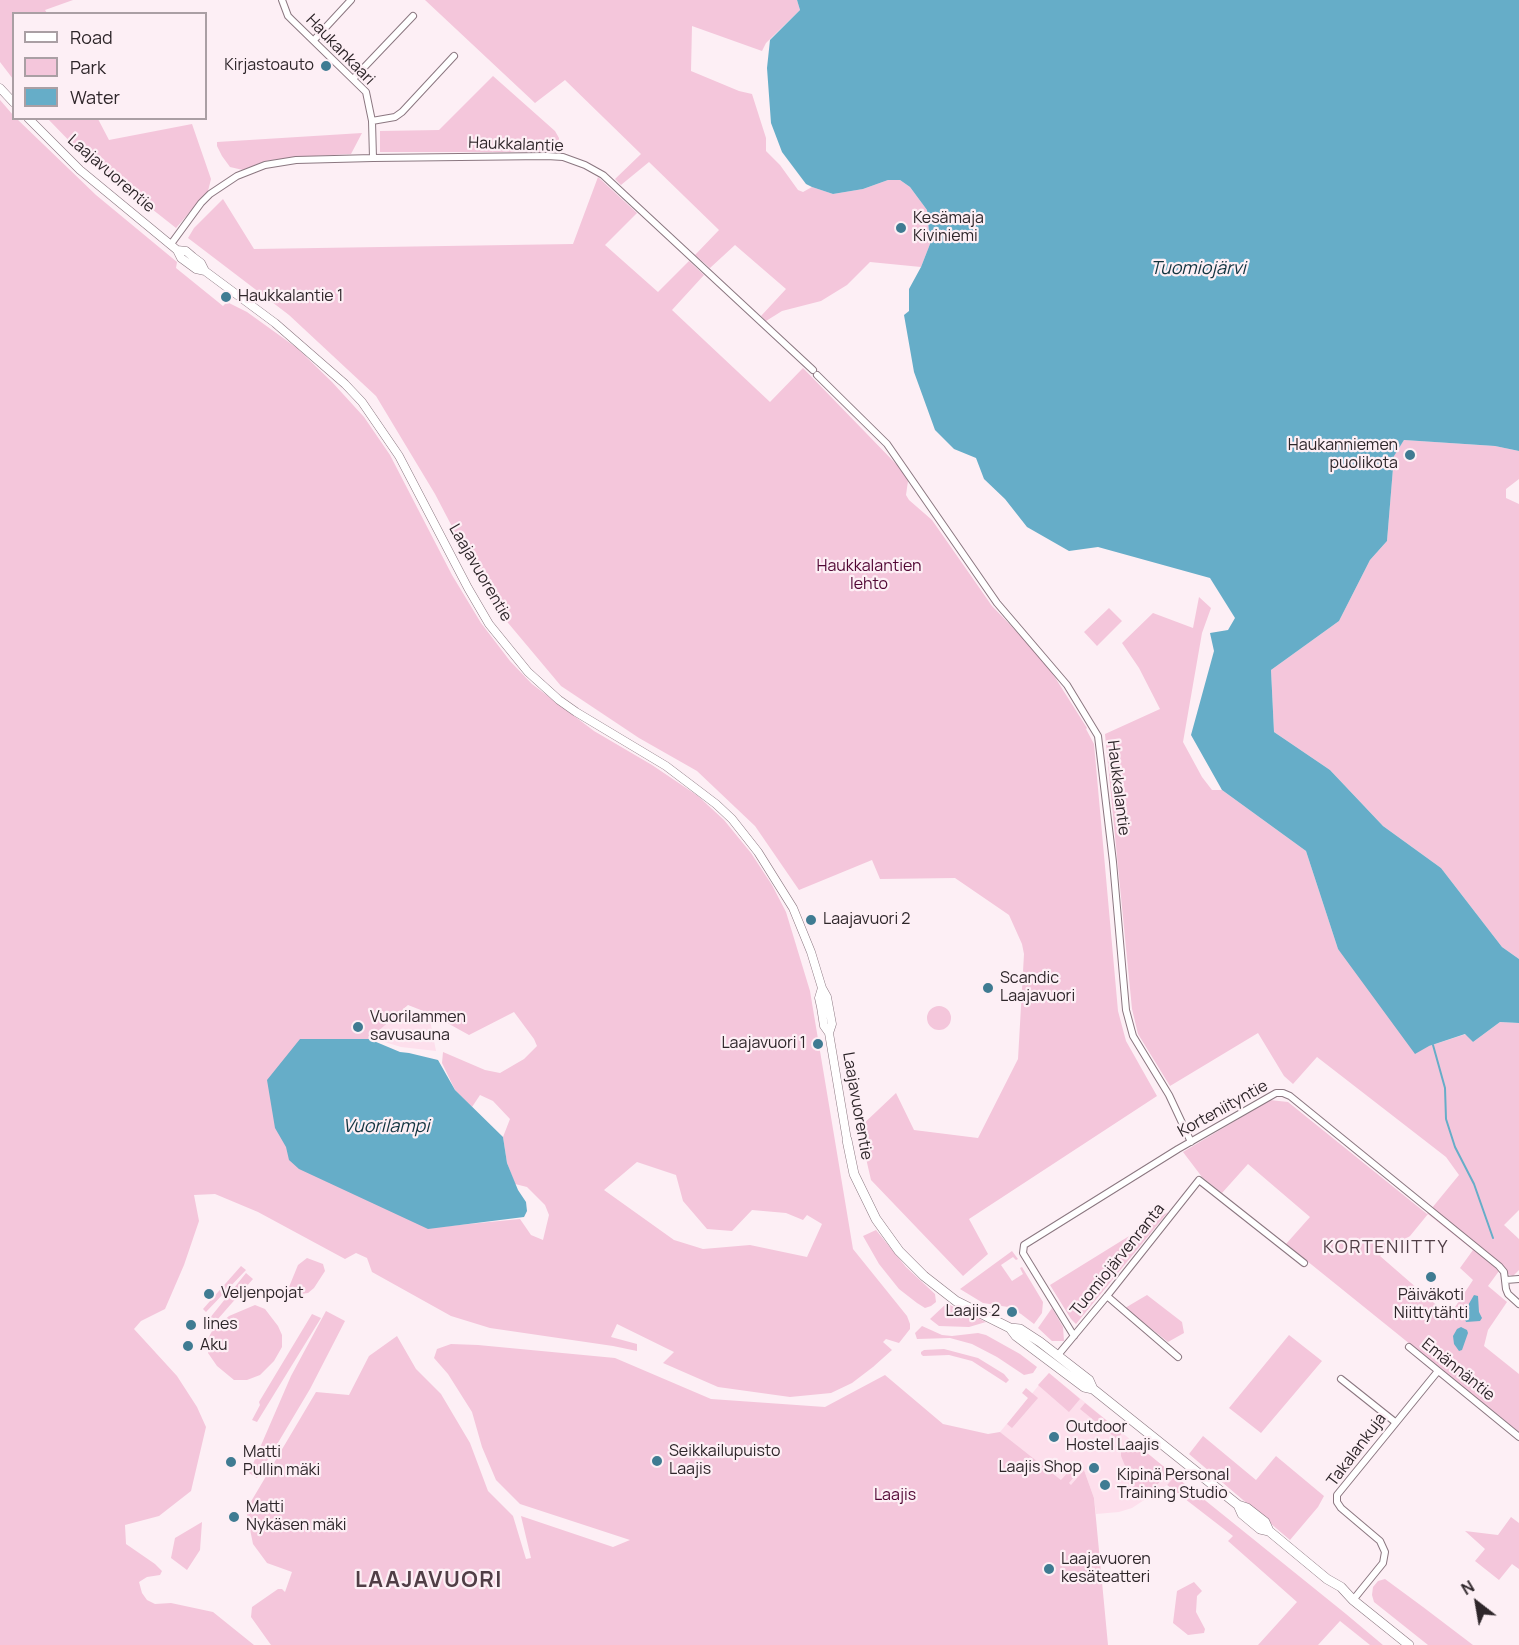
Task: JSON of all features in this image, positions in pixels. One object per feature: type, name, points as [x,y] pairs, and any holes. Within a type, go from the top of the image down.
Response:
[{"type":"main road","name":"Laajavuorentie","points":[[847,1140],[854,1174],[876,1219],[899,1251],[924,1276],[956,1301],[1011,1329],[1020,1329],[1089,1380],[1093,1389]]},
{"type":"main road","name":"Laajavuorentie","points":[[1011,1329],[1016,1336],[1084,1387],[1093,1389],[1238,1506],[1242,1514],[1260,1529],[1269,1531],[1327,1579],[1341,1587],[1353,1600],[1409,1645]]},
{"type":"street","name":"Haukankaari","points":[[282,0],[288,15],[366,92],[372,121],[373,158]]},
{"type":"street","points":[[314,40],[351,0]]},
{"type":"street","points":[[353,79],[413,16]]},
{"type":"street","points":[[372,121],[395,117],[402,112],[454,56]]},
{"type":"street","points":[[0,88],[12,101]]},
{"type":"street","name":"Laajavuorentie","points":[[30,120],[80,170],[174,247],[181,258],[196,269],[205,271],[300,343],[362,402],[399,456],[489,624],[528,672],[576,712],[666,766],[732,819],[758,852],[793,908],[811,952],[822,988],[819,998],[824,1026],[829,1033],[847,1140]]},
{"type":"street","name":"Haukkalantie","points":[[174,247],[201,204],[210,194],[237,176],[265,165],[296,160],[547,156],[563,157],[603,174],[815,372],[887,444],[997,603],[1067,685],[1098,736],[1113,862],[1126,1010],[1133,1036],[1169,1095],[1191,1142]]},
{"type":"street","name":"Korteniityntie","points":[[1074,1336],[1023,1253],[1024,1245],[1270,1094],[1283,1093],[1499,1266],[1504,1272],[1508,1294],[1519,1304]]},
{"type":"street","name":"Tuomiojärvenranta","points":[[1058,1355],[1199,1180],[1304,1263]]},
{"type":"street","points":[[1506,1280],[1519,1279]]},
{"type":"street","points":[[1107,1296],[1178,1357]]},
{"type":"street","name":"Emännäntie","points":[[1409,1347],[1519,1437]]},
{"type":"street","name":"Takalankuja","points":[[1353,1600],[1383,1563],[1385,1552],[1380,1541],[1341,1508],[1337,1502],[1337,1495],[1438,1371]]},
{"type":"street","points":[[1341,1379],[1395,1422]]},
{"type":"shaded area","points":[[392,1010],[423,1012],[431,1025],[436,1051],[401,1047],[378,1040],[345,1038]]},
{"type":"shaded area","points":[[1049,1373],[1175,1476],[1167,1485],[1132,1508],[1119,1512],[1096,1514],[1094,1498],[1084,1470],[1072,1486],[1069,1484],[1071,1469],[1062,1481],[1000,1432]]},
{"type":"green space","points":[[0,0],[73,0],[45,10],[46,12],[12,12],[12,78],[0,62]]},
{"type":"green space","points":[[425,0],[797,0],[800,10],[766,43],[762,51],[692,26],[691,71],[752,94],[766,138],[766,151],[780,165],[798,190],[803,192],[812,187],[833,194],[863,189],[888,180],[900,180],[910,187],[927,210],[930,244],[921,267],[870,262],[847,285],[821,301],[782,311],[766,321],[761,316],[786,289],[735,245],[710,268],[695,255],[719,230],[649,162],[621,185],[615,179],[641,154],[565,80],[535,103]]},
{"type":"green space","points":[[493,76],[555,131],[559,138],[560,152],[380,152],[380,131],[439,130]]},
{"type":"green space","points":[[0,100],[12,114],[12,120],[18,120],[96,195],[177,262],[176,268],[223,306],[227,302],[247,312],[297,348],[332,382],[364,417],[390,455],[452,575],[481,623],[510,661],[532,684],[594,731],[652,765],[698,796],[724,820],[751,853],[786,912],[810,991],[853,1249],[907,1316],[910,1324],[910,1329],[899,1343],[886,1339],[883,1342],[892,1350],[873,1367],[852,1383],[831,1393],[790,1397],[718,1387],[663,1363],[674,1352],[617,1324],[611,1337],[637,1344],[637,1351],[490,1328],[451,1316],[372,1272],[367,1258],[356,1253],[345,1259],[258,1212],[215,1194],[194,1195],[199,1221],[184,1265],[165,1309],[141,1321],[134,1329],[177,1376],[197,1407],[206,1427],[191,1491],[159,1516],[125,1525],[126,1544],[162,1571],[160,1575],[147,1577],[139,1582],[147,1600],[155,1604],[171,1603],[213,1612],[254,1645],[0,1645]],"holes":[[[408,1005],[431,1014],[469,1035],[514,1012],[534,1039],[537,1046],[524,1059],[500,1073],[485,1070],[443,1052],[442,1063],[455,1090],[472,1107],[480,1095],[493,1101],[510,1119],[503,1137],[507,1163],[515,1184],[527,1187],[545,1205],[549,1215],[543,1240],[531,1235],[520,1219],[428,1228],[286,1147],[300,1039],[369,1039]],[[637,1162],[676,1175],[683,1201],[707,1229],[732,1231],[752,1210],[786,1213],[803,1220],[807,1215],[822,1224],[807,1257],[750,1245],[703,1249],[674,1240],[604,1190]]]},
{"type":"green space","points":[[49,120],[99,120],[109,140],[192,124],[211,179],[208,191],[176,228],[81,153]]},
{"type":"green space","points":[[362,133],[351,154],[265,161],[243,170],[230,167],[217,146],[217,142]]},
{"type":"green space","name":"Haukkalantien lehto","points":[[598,177],[637,213],[605,245],[658,292],[689,261],[704,275],[672,310],[770,402],[803,368],[898,466],[908,481],[906,495],[909,500],[932,520],[992,606],[1044,660],[1087,728],[1094,744],[1118,1011],[1126,1041],[1157,1096],[969,1219],[988,1254],[963,1276],[871,1180],[859,1128],[896,1093],[914,1130],[978,1138],[1018,1059],[1024,954],[1009,915],[955,878],[880,879],[872,860],[799,890],[755,826],[697,771],[639,738],[561,686],[493,605],[435,494],[376,396],[289,315],[188,238],[194,228],[223,199],[254,249],[573,244]]},
{"type":"green space","points":[[1404,440],[1495,446],[1519,451],[1519,479],[1506,489],[1506,498],[1519,504],[1519,959],[1502,947],[1441,868],[1383,826],[1330,770],[1274,732],[1271,670],[1339,621],[1370,560],[1387,541],[1394,455]]},
{"type":"green space","points":[[1199,597],[1211,608],[1202,633],[1183,742],[1202,777],[1212,790],[1222,790],[1306,851],[1338,949],[1429,1046],[1466,1034],[1473,1042],[1500,1022],[1519,1023],[1519,1210],[1504,1225],[1519,1239],[1519,1270],[1513,1276],[1499,1271],[1488,1286],[1507,1302],[1488,1330],[1484,1346],[1519,1374],[1519,1432],[1286,1244],[1310,1217],[1248,1164],[1222,1193],[1202,1177],[1183,1152],[1270,1100],[1288,1102],[1427,1214],[1459,1175],[1446,1157],[1317,1057],[1293,1084],[1284,1076],[1258,1033],[1170,1086],[1138,1034],[1132,1009],[1105,734],[1160,709],[1139,668],[1122,643],[1153,613],[1193,628]],"holes":[[[1428,1214],[1473,1250],[1460,1268],[1473,1280],[1449,1316],[1380,1256],[1410,1236]]]},
{"type":"green space","points":[[1109,608],[1122,621],[1097,646],[1084,632]]},
{"type":"green space","points":[[939,1006],[948,1009],[951,1018],[948,1027],[939,1030],[930,1027],[927,1018],[930,1009]]},
{"type":"green space","points":[[1168,1212],[1076,1324],[1050,1285]]},
{"type":"green space","points":[[876,1230],[906,1267],[935,1294],[936,1302],[931,1306],[925,1308],[899,1289],[879,1264],[863,1236]]},
{"type":"green space","points":[[1012,1251],[1018,1259],[1013,1257],[1001,1265],[1012,1281],[1023,1274],[1020,1268],[1022,1267],[1043,1302],[1042,1313],[1034,1324],[1008,1307],[983,1303],[960,1289]]},
{"type":"green space","points":[[307,1258],[323,1264],[325,1271],[314,1288],[308,1293],[301,1294],[289,1287],[298,1265]]},
{"type":"green space","points":[[241,1266],[246,1270],[206,1312],[203,1309]]},
{"type":"green space","points":[[246,1273],[253,1279],[210,1328],[205,1324]]},
{"type":"green space","points":[[1147,1295],[1182,1322],[1184,1333],[1168,1342],[1125,1308]]},
{"type":"green space","points":[[947,1303],[986,1322],[969,1327],[939,1326],[930,1319]]},
{"type":"green space","points":[[255,1305],[265,1309],[278,1326],[282,1335],[282,1347],[274,1361],[260,1375],[247,1380],[234,1380],[217,1366],[208,1353],[208,1339],[212,1331],[229,1316]]},
{"type":"green space","points":[[1052,1308],[1063,1327],[1064,1341],[1052,1341],[1038,1328]]},
{"type":"green space","points":[[326,1311],[345,1321],[310,1389],[257,1478],[249,1473],[291,1376]]},
{"type":"green space","points":[[312,1314],[321,1318],[257,1422],[252,1420],[260,1405],[259,1402]]},
{"type":"green space","points":[[922,1326],[942,1335],[978,1333],[986,1335],[1020,1354],[1037,1367],[1033,1373],[1024,1375],[972,1344],[950,1338],[917,1339],[915,1333]]},
{"type":"green space","points":[[1289,1335],[1322,1361],[1261,1433],[1229,1408]]},
{"type":"green space","name":"Laajis","points":[[397,1336],[416,1369],[441,1394],[470,1443],[488,1491],[513,1516],[526,1559],[531,1558],[521,1516],[613,1547],[630,1540],[520,1504],[496,1480],[482,1447],[472,1412],[448,1374],[434,1358],[437,1349],[451,1344],[478,1345],[615,1358],[711,1399],[825,1407],[885,1375],[943,1424],[988,1434],[1000,1432],[1061,1480],[1071,1469],[1077,1473],[1069,1483],[1071,1485],[1084,1470],[1094,1498],[1108,1645],[271,1645],[251,1617],[252,1607],[278,1589],[285,1592],[292,1572],[267,1563],[253,1544],[246,1510],[316,1392],[349,1395],[369,1356]]},
{"type":"green space","points":[[944,1349],[978,1358],[1004,1374],[1009,1380],[1006,1383],[972,1361],[949,1355],[923,1356],[921,1354],[924,1350]]},
{"type":"green space","points":[[1049,1373],[1080,1399],[1069,1412],[1038,1385]]},
{"type":"green space","points":[[1026,1388],[1038,1398],[1012,1428],[1007,1424],[1028,1398],[1022,1393]]},
{"type":"green space","points":[[1085,1403],[1122,1433],[1117,1439],[1080,1409]]},
{"type":"green space","points":[[1203,1436],[1256,1480],[1276,1456],[1324,1496],[1318,1507],[1290,1540],[1189,1454]]},
{"type":"green space","points":[[1130,1439],[1168,1470],[1157,1485],[1140,1496],[1137,1495],[1121,1456],[1121,1451]]},
{"type":"green space","points":[[1175,1476],[1383,1645],[1370,1645],[1340,1621],[1318,1645],[1258,1645],[1297,1602],[1228,1541],[1233,1536],[1167,1485]]},
{"type":"green space","points":[[1511,1517],[1519,1523],[1519,1569],[1512,1564],[1499,1580],[1475,1561],[1485,1549],[1465,1531],[1498,1535]]},
{"type":"green space","points":[[202,1522],[200,1550],[187,1570],[171,1558],[175,1538]]},
{"type":"green space","points":[[1385,1579],[1473,1645],[1428,1645],[1374,1602],[1373,1587],[1378,1581]]},
{"type":"green space","points":[[1194,1582],[1202,1591],[1197,1596],[1196,1612],[1205,1629],[1204,1633],[1188,1635],[1173,1623],[1177,1591]]},
{"type":"water","name":"Tuomiojärvi","points":[[797,0],[1519,0],[1519,451],[1495,446],[1404,440],[1394,456],[1387,541],[1370,560],[1339,621],[1271,670],[1274,732],[1330,770],[1383,826],[1441,868],[1502,947],[1519,959],[1519,1023],[1500,1022],[1473,1042],[1465,1034],[1429,1046],[1415,1054],[1338,949],[1306,851],[1222,790],[1191,735],[1214,651],[1210,633],[1228,630],[1235,618],[1210,578],[1098,547],[1069,551],[1027,527],[1005,499],[984,479],[976,458],[954,449],[935,430],[914,372],[904,315],[909,311],[909,289],[930,244],[927,210],[910,187],[900,180],[888,180],[863,189],[833,194],[806,184],[782,152],[771,123],[767,68],[770,40],[800,10]]},
{"type":"water","name":"Vuorilampi","points":[[300,1039],[369,1039],[400,1052],[438,1060],[455,1090],[503,1137],[507,1163],[518,1190],[526,1202],[527,1211],[524,1217],[428,1229],[299,1169],[289,1160],[286,1147],[275,1128],[267,1080]]},
{"type":"water","points":[[1474,1295],[1478,1296],[1479,1312],[1482,1318],[1480,1321],[1466,1322],[1463,1314]]},
{"type":"water","points":[[1461,1327],[1468,1333],[1462,1350],[1459,1351],[1454,1344],[1453,1336]]},
{"type":"waterway","points":[[1433,1045],[1445,1088],[1446,1119],[1455,1147],[1474,1184],[1493,1238]]},
{"type":"place","name":"Kirjastoauto","points":[[326,66]]},
{"type":"place","name":"Kesämaja Kiviniemi","points":[[901,228]]},
{"type":"place","name":"Haukkalantie 1","points":[[226,297]]},
{"type":"place","name":"Haukanniemen puolikota","points":[[1410,455]]},
{"type":"place","name":"Laajavuori 2","points":[[811,920]]},
{"type":"place","name":"Scandic Laajavuori","points":[[988,988]]},
{"type":"place","name":"Vuorilammen savusauna","points":[[358,1027]]},
{"type":"place","name":"Laajavuori 1","points":[[818,1044]]},
{"type":"place","name":"Päiväkoti Niittytähti","points":[[1431,1277]]},
{"type":"place","name":"Veljenpojat","points":[[209,1294]]},
{"type":"place","name":"Laajis 2","points":[[1012,1312]]},
{"type":"place","name":"Iines","points":[[191,1325]]},
{"type":"place","name":"Aku","points":[[188,1346]]},
{"type":"place","name":"Outdoor Hostel Laajis","points":[[1054,1437]]},
{"type":"place","name":"Seikkailupuisto Laajis","points":[[657,1461]]},
{"type":"place","name":"Matti Pullin mäki","points":[[231,1462]]},
{"type":"place","name":"Laajis Shop","points":[[1094,1468]]},
{"type":"place","name":"Kipinä Personal Training Studio","points":[[1105,1485]]},
{"type":"place","name":"Matti Nykäsen mäki","points":[[234,1517]]},
{"type":"place","name":"Laajavuoren kesäteatteri","points":[[1049,1569]]},
{"type":"district","name":"KORTENIITTY","points":[[1386,1248]]},
{"type":"district","name":"LAAJAVUORI","points":[[429,1581]]}]
